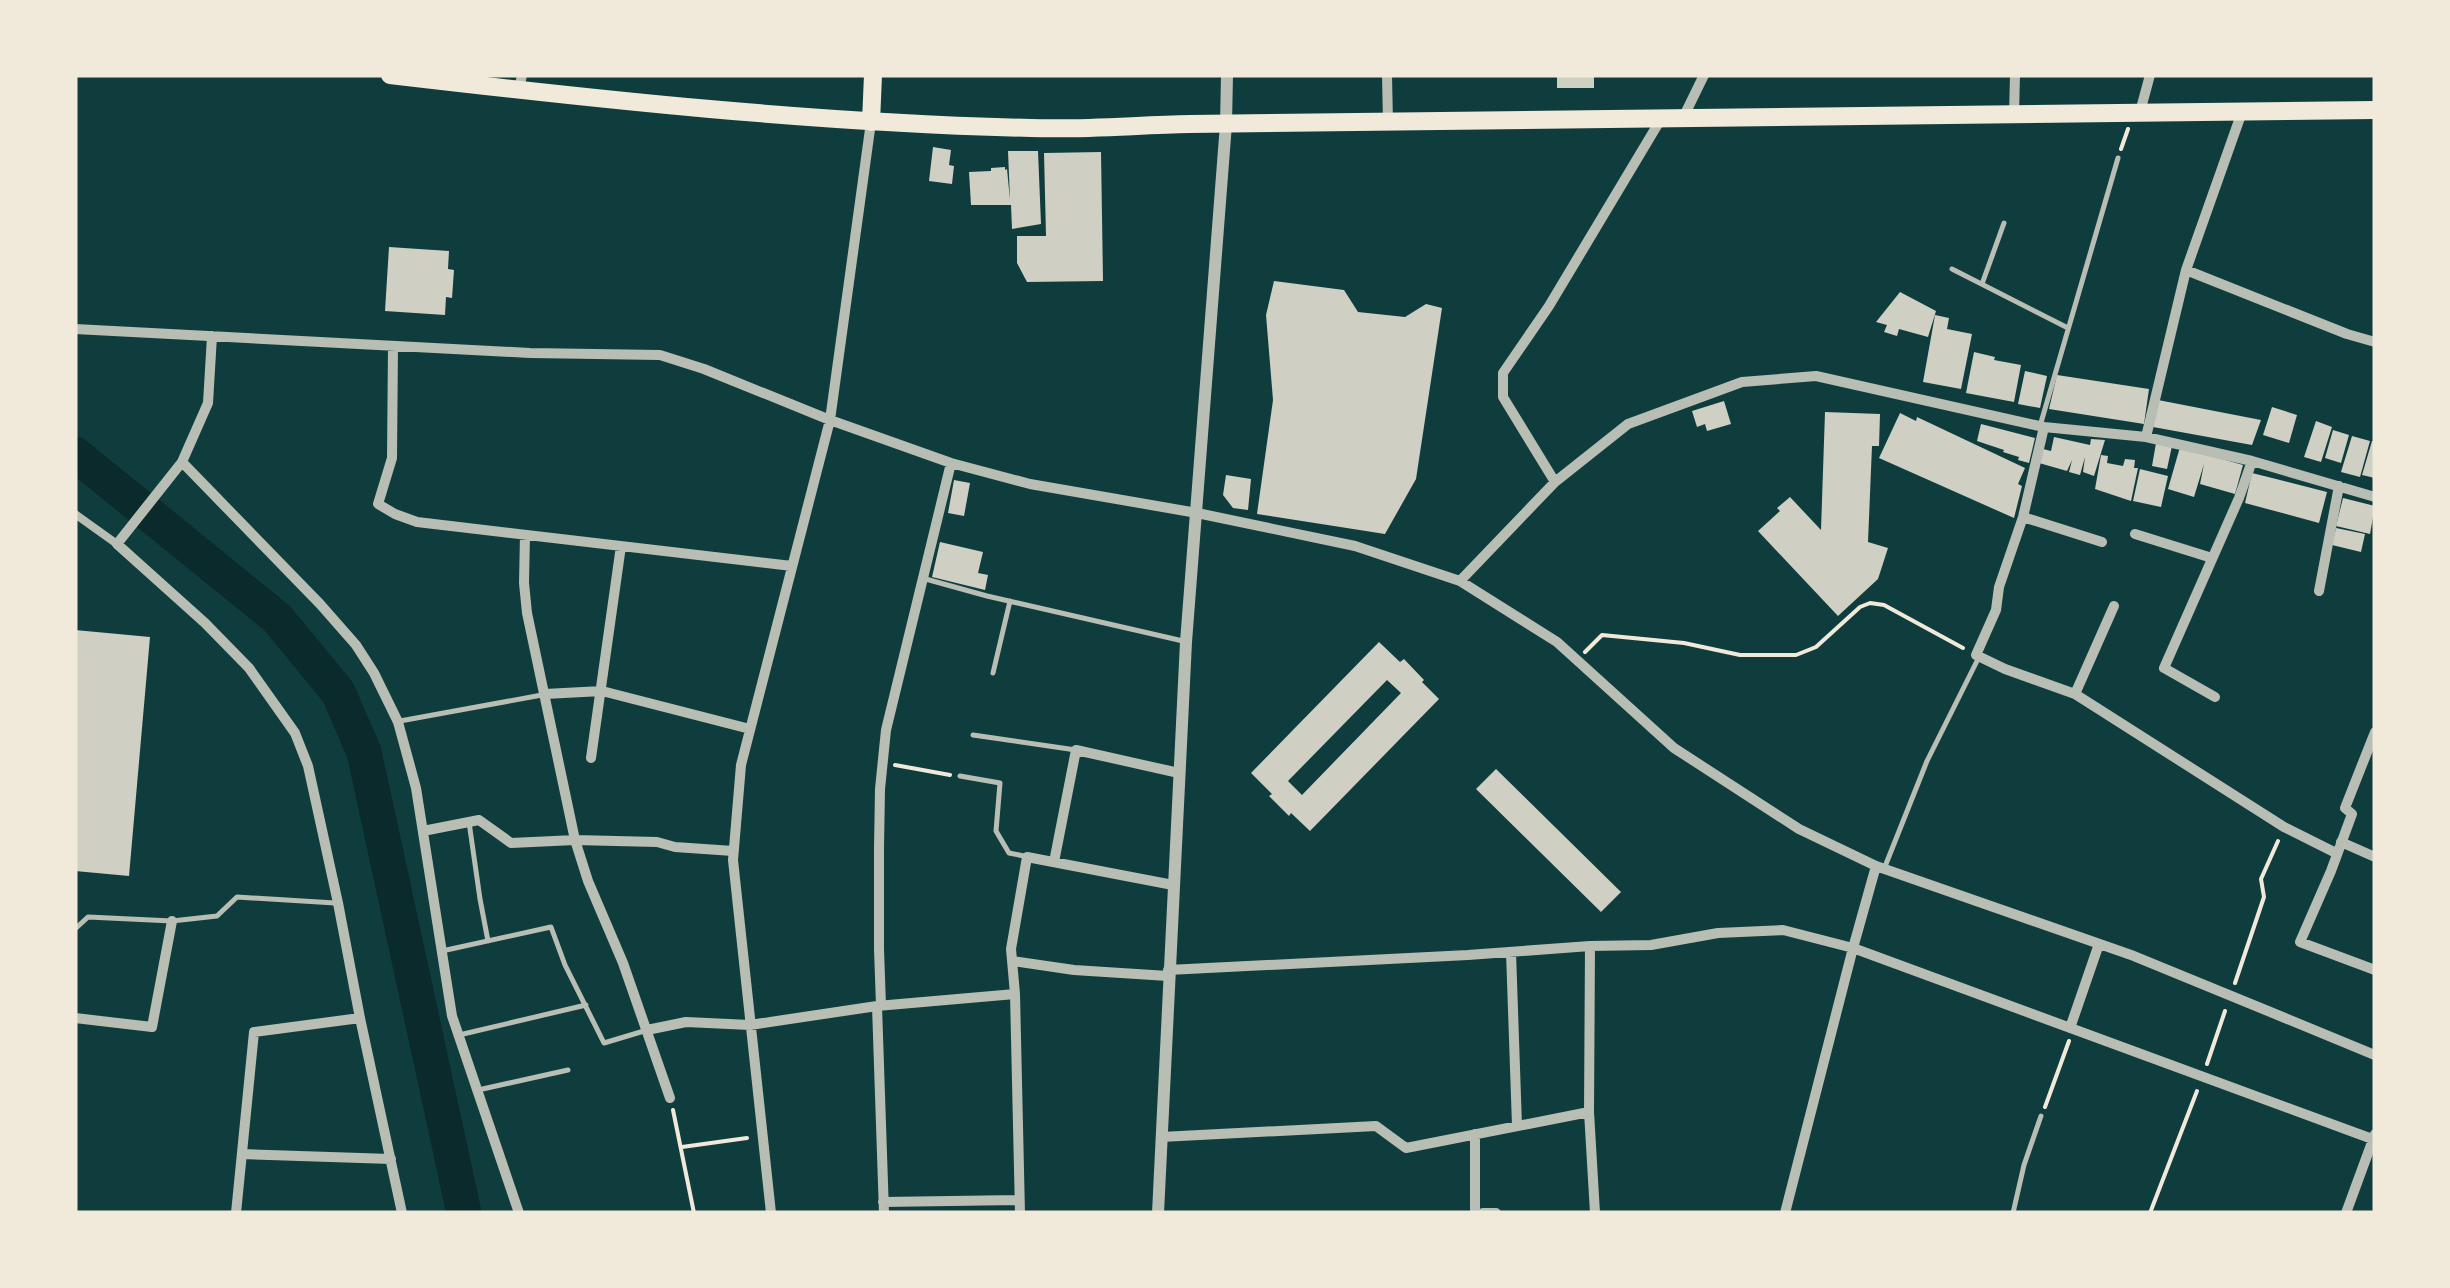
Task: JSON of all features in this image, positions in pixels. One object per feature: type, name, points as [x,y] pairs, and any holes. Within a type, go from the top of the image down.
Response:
[{"type":"main road","points":[[390,75],[520,82],[730,112],[1035,129],[2375,110]]},
{"type":"main road","points":[[871,122],[873,75]]},
{"type":"street","points":[[1158,1213],[1178,772],[1228,75]]},
{"type":"street","points":[[1387,75],[1388,123]]},
{"type":"street","points":[[1682,119],[1704,75]]},
{"type":"street","points":[[2014,115],[2015,75]]},
{"type":"street","points":[[2137,112],[2150,75]]},
{"type":"street","points":[[2146,437],[2186,270],[2242,112]]},
{"type":"street","points":[[1554,482],[1503,397],[1503,373],[1549,306],[1661,119]]},
{"type":"street","points":[[770,1213],[734,851],[740,765],[830,420],[871,122]]},
{"type":"street","points":[[2186,270],[2375,342]]},
{"type":"street","points":[[75,329],[530,353],[660,355],[951,463],[1030,484],[1355,546],[1460,581],[1557,642],[1674,748],[1799,828],[1880,867],[2099,944],[2375,1054]]},
{"type":"street","points":[[119,541],[180,465],[208,402],[212,336]]},
{"type":"street","points":[[393,346],[392,458],[378,504],[395,514],[417,522],[792,566]]},
{"type":"street","points":[[1460,581],[1554,482],[1628,424],[1742,382],[1816,376],[2042,426],[2146,437],[2252,461],[2375,497]]},
{"type":"street","points":[[2042,426],[2022,517],[1999,587],[1996,610],[1978,656],[2074,694],[2284,828],[2375,857]]},
{"type":"street","points":[[2215,697],[2164,668],[2252,461]]},
{"type":"street","points":[[951,463],[886,730],[882,763],[878,949],[884,1207],[1020,1200]]},
{"type":"street","points":[[180,465],[356,645],[398,722],[416,788],[452,1016],[518,1213]]},
{"type":"street","points":[[2319,590],[2339,486]]},
{"type":"street","points":[[75,514],[119,541],[205,623],[249,668],[296,734],[308,766],[402,1213]]},
{"type":"street","points":[[2022,517],[2102,542]]},
{"type":"street","points":[[2136,534],[2212,558]]},
{"type":"street","points":[[525,535],[528,613],[574,840],[623,963],[670,1098]]},
{"type":"street","points":[[591,758],[621,546]]},
{"type":"street","points":[[2074,694],[2114,606]]},
{"type":"street","points":[[545,694],[602,690],[750,728]]},
{"type":"street","points":[[2375,732],[2344,808],[2352,814],[2332,871],[2300,942],[2375,970]]},
{"type":"street","points":[[1054,862],[1076,750],[1178,772]]},
{"type":"street","points":[[423,831],[479,820],[511,842],[657,842],[734,851]]},
{"type":"street","points":[[1020,1213],[1012,949],[1027,857],[1173,886]]},
{"type":"street","points":[[1786,1213],[1853,948],[1880,867]]},
{"type":"street","points":[[75,1018],[152,1027],[172,921]]},
{"type":"street","points":[[1012,961],[1074,970],[1168,973],[1651,945],[1718,932],[1783,930],[1853,948],[2374,1138],[2346,1213]]},
{"type":"street","points":[[2072,1029],[2099,944]]},
{"type":"street","points":[[1590,946],[1588,1112],[1595,1213]]},
{"type":"street","points":[[1511,952],[1517,1126]]},
{"type":"street","points":[[647,1030],[686,1022],[750,1025],[879,1006],[1016,994]]},
{"type":"street","points":[[236,1213],[254,1032],[360,1018]]},
{"type":"street","points":[[1161,1137],[1376,1126],[1406,1148],[1588,1112]]},
{"type":"street","points":[[1475,1134],[1476,1213]]},
{"type":"street","points":[[242,1154],[390,1159]]},
{"type":"street","points":[[1484,1213],[1496,1213]]},
{"type":"lane","points":[[2042,426],[2118,158]]},
{"type":"lane","points":[[1982,284],[2004,223]]},
{"type":"lane","points":[[1952,269],[2068,328]]},
{"type":"lane","points":[[922,578],[1186,642]]},
{"type":"lane","points":[[993,673],[1010,601]]},
{"type":"lane","points":[[1880,867],[1978,656]]},
{"type":"lane","points":[[398,722],[545,694]]},
{"type":"lane","points":[[974,735],[1076,750]]},
{"type":"lane","points":[[960,776],[1000,783],[996,831],[1009,854],[1027,857]]},
{"type":"lane","points":[[469,822],[488,941]]},
{"type":"lane","points":[[75,928],[88,917],[172,921],[217,916],[236,897],[338,903]]},
{"type":"lane","points":[[442,951],[551,927],[565,965],[604,1043],[647,1030]]},
{"type":"lane","points":[[459,1035],[586,1005]]},
{"type":"lane","points":[[477,1090],[568,1070]]},
{"type":"lane","points":[[2013,1213],[2024,1165],[2042,1116]]},
{"type":"path","points":[[2118,158],[2137,112]]},
{"type":"path","points":[[1576,661],[1602,635],[1684,642],[1740,655],[1796,655],[1816,647],[1860,607],[1870,603],[1884,605],[1978,656]]},
{"type":"path","points":[[882,763],[960,776]]},
{"type":"path","points":[[2150,1213],[2202,1077],[2264,898],[2262,880],[2284,828]]},
{"type":"path","points":[[2042,1116],[2072,1029]]},
{"type":"path","points":[[670,1098],[694,1213]]},
{"type":"path","points":[[680,1147],[762,1136]]},
{"type":"building","points":[[1557,75],[1594,75],[1594,88],[1557,88]]},
{"type":"building","points":[[933,147],[951,150],[952,184],[929,181]]},
{"type":"building","points":[[1008,151],[1038,151],[1041,224],[1012,229],[1011,205],[971,205],[969,172],[991,168],[1007,169],[1010,200]]},
{"type":"building","points":[[1101,152],[1103,281],[1027,282],[1017,263],[1017,236],[1046,236],[1044,153]]},
{"type":"building","points":[[389,247],[449,251],[448,269],[454,270],[452,298],[446,297],[445,315],[385,311]]},
{"type":"building","points":[[1274,281],[1344,290],[1358,312],[1405,317],[1426,304],[1442,308],[1416,479],[1385,534],[1257,514],[1273,400],[1266,315]]},
{"type":"building","points":[[1900,292],[1936,311],[1928,337],[1899,329],[1897,336],[1884,332],[1887,325],[1876,322]]},
{"type":"building","points":[[1935,315],[1949,318],[1947,329],[1972,334],[1961,389],[1923,382]]},
{"type":"building","points":[[1974,352],[2021,365],[2014,402],[1966,393]]},
{"type":"building","points":[[2025,371],[2047,376],[2040,408],[2018,404]]},
{"type":"building","points":[[2057,375],[2149,389],[2144,424],[2049,409]]},
{"type":"building","points":[[2158,400],[2261,420],[2252,445],[2153,427]]},
{"type":"building","points":[[1724,401],[1731,424],[1707,431],[1705,424],[1697,427],[1692,411]]},
{"type":"building","points":[[2272,407],[2297,415],[2289,443],[2263,435]]},
{"type":"building","points":[[1825,412],[1880,414],[1879,446],[1872,446],[1868,542],[1888,548],[1878,579],[1838,616],[1758,531],[1790,497],[1821,530]]},
{"type":"building","points":[[1900,413],[1916,421],[1917,417],[2025,468],[2018,484],[2022,486],[2014,518],[1879,458]]},
{"type":"building","points":[[2316,421],[2332,427],[2321,462],[2304,457]]},
{"type":"building","points":[[1981,424],[2035,438],[2029,463],[1977,441]]},
{"type":"building","points":[[2333,430],[2349,435],[2341,463],[2325,458]]},
{"type":"building","points":[[2352,436],[2370,441],[2360,477],[2341,472]]},
{"type":"building","points":[[2054,437],[2090,445],[2091,439],[2105,440],[2094,476],[2083,472],[2085,457],[2080,475],[2069,472],[2072,460],[2067,471],[2039,463],[2043,449],[2051,451]]},
{"type":"building","points":[[2375,441],[2375,478],[2362,475]]},
{"type":"building","points":[[2156,443],[2172,446],[2167,469],[2152,466]]},
{"type":"building","points":[[2180,447],[2243,465],[2235,494],[2200,484],[2204,464],[2194,497],[2168,489]]},
{"type":"building","points":[[2101,455],[2108,456],[2107,463],[2123,466],[2125,459],[2135,460],[2134,468],[2138,468],[2131,501],[2095,489]]},
{"type":"building","points":[[2140,469],[2168,476],[2161,507],[2133,501]]},
{"type":"building","points":[[2252,473],[2327,492],[2319,523],[2245,503]]},
{"type":"building","points":[[1226,475],[1251,479],[1248,510],[1233,508],[1223,495]]},
{"type":"building","points":[[954,480],[970,483],[964,516],[948,513]]},
{"type":"building","points":[[2343,498],[2375,506],[2370,534],[2336,526]]},
{"type":"building","points":[[2336,528],[2365,534],[2361,552],[2332,545]]},
{"type":"building","points":[[940,542],[983,552],[978,573],[988,575],[985,590],[932,577]]},
{"type":"building","points":[[75,630],[150,637],[129,876],[75,871]]},
{"type":"building","points":[[1379,642],[1400,662],[1404,659],[1439,699],[1310,831],[1291,813],[1289,816],[1251,773]],"holes":[[[1387,680],[1401,693],[1302,795],[1288,781]]]},
{"type":"building","points":[[1496,769],[1621,892],[1601,912],[1476,789]]},
{"type":"waterway","points":[[75,454],[277,618],[338,692],[364,752],[464,1213]]}]
